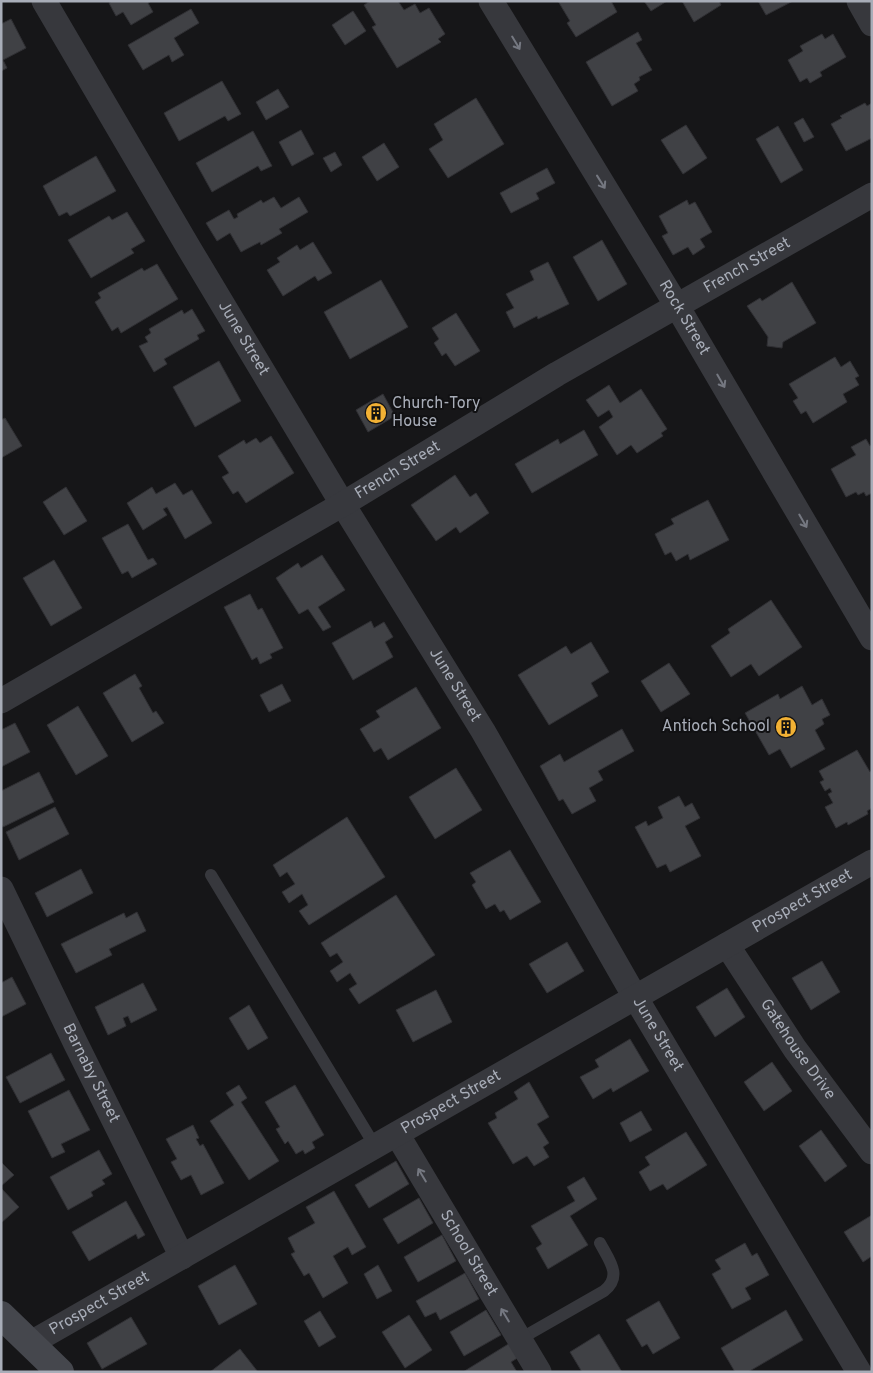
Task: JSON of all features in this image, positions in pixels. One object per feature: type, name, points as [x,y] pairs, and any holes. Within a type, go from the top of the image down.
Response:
[{"type":"main road","points":[[12,1330],[60,1372]]},
{"type":"street","name":"June Street","points":[[44,1],[195,258],[343,504],[483,731],[636,997],[859,1372]]},
{"type":"street","name":"Rock Street","points":[[491,1],[677,306],[872,638]]},
{"type":"street","points":[[859,1],[872,24]]},
{"type":"street","name":"French Street","points":[[1,701],[343,504],[549,379],[872,195]]},
{"type":"street","name":"Prospect Street","points":[[12,1330],[182,1257],[872,862]]},
{"type":"street","name":"Barnaby Street","points":[[1,888],[182,1257]]},
{"type":"street","name":"Gatehouse Drive","points":[[727,945],[795,1049],[872,1152]]},
{"type":"street","name":"School Street","points":[[397,1134],[539,1372]]},
{"type":"lane","points":[[211,875],[375,1146]]},
{"type":"lane","points":[[520,1339],[607,1289],[615,1276],[613,1267],[600,1243]]},
{"type":"building","points":[[112,1],[151,1],[148,3],[153,12],[131,25],[123,12],[116,16],[109,3]]},
{"type":"building","points":[[370,1],[398,1],[404,10],[415,4],[420,13],[429,8],[445,34],[438,39],[441,42],[397,68],[372,27],[376,25],[364,5]]},
{"type":"building","points":[[558,1],[611,1],[617,12],[576,37],[567,23],[570,21]]},
{"type":"building","points":[[644,1],[667,1],[651,11]]},
{"type":"building","points":[[682,1],[719,1],[721,5],[694,22]]},
{"type":"building","points":[[758,1],[793,1],[766,15]]},
{"type":"building","points":[[191,9],[199,23],[174,38],[184,55],[172,62],[169,55],[143,70],[128,45]]},
{"type":"building","points":[[353,11],[366,31],[345,45],[332,25]]},
{"type":"building","points":[[11,19],[26,48],[3,60],[7,68],[1,71],[1,24]]},
{"type":"building","points":[[638,32],[642,40],[636,43],[652,70],[639,77],[640,80],[634,84],[638,91],[612,106],[586,62]]},
{"type":"building","points":[[822,34],[825,39],[833,34],[846,57],[820,72],[822,76],[810,83],[807,78],[800,82],[788,60],[803,51],[800,46]]},
{"type":"building","points":[[222,81],[241,114],[228,121],[225,116],[179,141],[164,113]]},
{"type":"building","points":[[278,89],[289,107],[266,120],[256,102]]},
{"type":"building","points":[[476,98],[504,144],[448,178],[429,149],[443,140],[434,124]]},
{"type":"building","points":[[865,103],[867,106],[872,103],[872,138],[846,151],[831,124],[842,118],[840,116]]},
{"type":"building","points":[[803,118],[814,137],[804,142],[794,123]]},
{"type":"building","points":[[686,125],[707,158],[683,174],[661,140]]},
{"type":"building","points":[[778,126],[803,170],[781,183],[756,139]]},
{"type":"building","points":[[301,130],[314,154],[292,166],[279,142]]},
{"type":"building","points":[[253,131],[272,166],[261,171],[258,166],[212,192],[196,163]]},
{"type":"building","points":[[384,143],[399,167],[377,181],[362,157]]},
{"type":"building","points":[[335,152],[342,165],[331,172],[323,158]]},
{"type":"building","points":[[96,156],[116,191],[70,216],[67,212],[59,216],[43,186]]},
{"type":"building","points":[[547,168],[555,183],[536,193],[539,199],[511,213],[500,193]]},
{"type":"building","points":[[274,197],[281,208],[299,197],[308,212],[279,229],[282,233],[261,245],[260,242],[241,252],[230,233],[217,241],[206,223],[229,210],[234,219],[238,217],[237,214],[261,200],[263,203]]},
{"type":"building","points":[[687,200],[689,205],[695,202],[712,232],[700,239],[705,247],[693,255],[688,247],[673,255],[662,236],[668,233],[659,216]]},
{"type":"building","points":[[127,212],[145,241],[131,249],[134,253],[91,278],[68,240],[109,216],[112,220]]},
{"type":"building","points":[[602,240],[627,284],[598,301],[573,257]]},
{"type":"building","points":[[313,242],[332,273],[318,281],[315,276],[283,296],[267,270],[280,262],[277,258],[297,245],[300,250]]},
{"type":"building","points":[[548,262],[569,304],[538,319],[537,316],[514,328],[506,312],[514,308],[506,294],[534,280],[530,271]]},
{"type":"building","points":[[157,264],[178,299],[121,333],[118,327],[112,331],[95,302],[101,298],[98,293],[142,268],[144,271]]},
{"type":"building","points":[[381,280],[408,327],[350,359],[324,312]]},
{"type":"building","points":[[792,282],[816,323],[783,342],[782,348],[767,346],[768,337],[747,306],[760,298],[762,301]]},
{"type":"building","points":[[192,309],[205,331],[197,335],[199,339],[164,359],[167,364],[154,372],[139,346],[148,342],[145,337],[151,333],[149,329],[182,310],[184,314]]},
{"type":"building","points":[[456,313],[480,351],[455,366],[446,353],[442,356],[434,343],[439,339],[432,328]]},
{"type":"building","points":[[835,357],[841,367],[850,361],[859,376],[855,378],[859,385],[843,394],[847,402],[813,423],[806,411],[801,414],[793,401],[798,398],[789,384]]},
{"type":"building","points":[[219,361],[241,401],[195,427],[173,387]]},
{"type":"building","points":[[609,385],[620,403],[641,389],[667,429],[661,433],[663,436],[637,453],[631,445],[617,455],[599,427],[613,417],[609,410],[598,417],[586,400]]},
{"type":"building","name":"Church-Tory House","points":[[383,394],[395,416],[368,432],[356,410]]},
{"type":"building","points":[[5,418],[22,446],[1,458],[1,420]]},
{"type":"building","points":[[584,430],[598,455],[532,493],[515,464],[558,439],[560,444]]},
{"type":"building","points":[[271,436],[294,473],[246,503],[238,491],[233,494],[222,477],[229,473],[218,456],[244,440],[246,444],[256,438],[260,443]]},
{"type":"building","points":[[866,439],[870,446],[872,445],[872,493],[866,496],[864,492],[858,495],[856,492],[846,497],[831,469],[856,455],[851,447]]},
{"type":"building","points":[[455,475],[470,497],[476,493],[489,513],[460,533],[456,527],[436,541],[411,505]]},
{"type":"building","points":[[175,483],[183,495],[192,490],[212,523],[185,539],[167,507],[163,509],[167,515],[143,530],[127,503],[152,487],[156,494]]},
{"type":"building","points":[[66,487],[87,521],[64,535],[43,502]]},
{"type":"building","points":[[708,500],[729,540],[690,560],[688,554],[676,561],[671,552],[665,555],[655,534],[674,524],[671,519]]},
{"type":"building","points":[[128,524],[148,560],[153,558],[157,564],[132,578],[128,571],[122,574],[102,538]]},
{"type":"building","points":[[322,555],[345,590],[318,607],[331,627],[323,631],[308,609],[299,614],[276,578],[298,563],[301,568]]},
{"type":"building","points":[[54,560],[82,608],[51,626],[23,578]]},
{"type":"building","points":[[250,594],[258,610],[262,608],[283,648],[270,654],[272,658],[260,664],[257,657],[252,660],[224,607]]},
{"type":"building","points":[[771,600],[802,647],[759,676],[751,664],[731,677],[711,646],[730,633],[728,629]]},
{"type":"building","points":[[371,621],[374,628],[384,622],[393,637],[385,642],[393,657],[353,680],[332,643]]},
{"type":"building","points":[[591,642],[609,672],[591,683],[598,696],[549,725],[518,675],[566,646],[571,654]]},
{"type":"building","points":[[669,663],[690,694],[661,712],[641,681]]},
{"type":"building","points":[[135,674],[142,686],[139,688],[153,713],[156,711],[164,723],[132,742],[103,693]]},
{"type":"building","points":[[282,684],[291,701],[269,712],[260,695]]},
{"type":"building","name":"Antioch School","points":[[802,686],[812,705],[822,699],[830,715],[822,719],[824,724],[815,730],[825,749],[791,768],[780,749],[769,755],[745,713],[778,694],[780,699]]},
{"type":"building","points":[[416,687],[441,728],[388,760],[381,748],[374,752],[360,729],[380,717],[376,711]]},
{"type":"building","points":[[78,706],[108,756],[76,775],[47,725]]},
{"type":"building","points":[[15,723],[30,752],[1,767],[1,730]]},
{"type":"building","points":[[622,729],[634,751],[598,771],[603,780],[589,788],[596,801],[572,814],[563,799],[559,801],[540,766],[560,754],[564,762]]},
{"type":"building","points":[[857,750],[870,772],[872,771],[872,808],[867,811],[868,814],[848,825],[847,822],[836,828],[825,807],[833,803],[828,794],[832,792],[830,788],[825,791],[820,782],[824,780],[819,771]]},
{"type":"building","points":[[456,768],[482,810],[435,839],[409,797]]},
{"type":"building","points":[[39,772],[54,802],[3,827],[1,824],[1,791]]},
{"type":"building","points":[[679,796],[685,807],[692,803],[700,818],[685,826],[701,856],[670,872],[666,864],[657,868],[635,827],[646,821],[648,826],[663,818],[658,807]]},
{"type":"building","points":[[55,807],[69,834],[19,860],[6,832]]},
{"type":"building","points":[[347,817],[385,877],[309,925],[299,911],[308,905],[302,894],[289,903],[282,892],[295,884],[287,872],[280,877],[273,865]]},
{"type":"building","points":[[510,850],[541,902],[510,920],[504,910],[500,912],[495,904],[486,909],[472,885],[476,882],[470,873]]},
{"type":"building","points":[[81,869],[93,893],[47,917],[35,893]]},
{"type":"building","points":[[396,895],[435,955],[359,1004],[349,989],[357,984],[350,973],[337,982],[330,971],[343,962],[337,953],[330,957],[321,943]]},
{"type":"building","points":[[137,912],[146,931],[109,949],[112,955],[76,973],[61,944],[124,913],[126,918]]},
{"type":"building","points":[[567,942],[584,971],[547,993],[529,964]]},
{"type":"building","points":[[822,961],[840,992],[811,1010],[792,978]]},
{"type":"building","points":[[12,977],[26,1004],[1,1017],[1,983]]},
{"type":"building","points":[[143,983],[157,1010],[131,1023],[128,1016],[123,1018],[126,1026],[108,1035],[95,1007]]},
{"type":"building","points":[[727,988],[745,1017],[715,1037],[696,1007]]},
{"type":"building","points":[[436,990],[452,1022],[413,1042],[396,1010]]},
{"type":"building","points":[[249,1005],[268,1038],[248,1050],[229,1018]]},
{"type":"building","points":[[630,1039],[649,1071],[613,1092],[611,1088],[593,1099],[580,1077],[599,1067],[595,1060]]},
{"type":"building","points":[[51,1053],[65,1080],[20,1103],[6,1077]]},
{"type":"building","points":[[772,1062],[792,1091],[764,1111],[744,1082]]},
{"type":"building","points":[[529,1082],[549,1117],[537,1124],[549,1143],[543,1147],[549,1157],[534,1166],[527,1156],[513,1164],[488,1123],[497,1118],[495,1113],[518,1099],[514,1092]]},
{"type":"building","points":[[239,1085],[247,1098],[241,1102],[279,1161],[249,1180],[210,1121],[234,1105],[226,1093]]},
{"type":"building","points":[[295,1085],[324,1135],[312,1142],[315,1148],[305,1154],[303,1150],[296,1154],[288,1141],[285,1144],[276,1129],[280,1127],[265,1102]]},
{"type":"building","points":[[69,1090],[90,1130],[61,1144],[65,1152],[52,1158],[28,1111]]},
{"type":"building","points":[[641,1111],[652,1130],[630,1142],[620,1123]]},
{"type":"building","points":[[193,1125],[199,1138],[196,1139],[200,1146],[203,1144],[224,1183],[201,1195],[191,1175],[181,1180],[171,1162],[177,1159],[166,1139]]},
{"type":"building","points":[[821,1130],[847,1166],[825,1182],[799,1146]]},
{"type":"building","points":[[686,1132],[707,1165],[667,1190],[663,1184],[650,1191],[639,1172],[650,1165],[645,1157]]},
{"type":"building","points":[[99,1150],[112,1174],[102,1180],[105,1184],[91,1192],[93,1196],[68,1210],[50,1177]]},
{"type":"building","points":[[396,1161],[409,1184],[369,1208],[355,1185]]},
{"type":"building","points":[[1,1162],[14,1175],[1,1186]]},
{"type":"building","points":[[584,1177],[597,1199],[570,1216],[588,1245],[548,1269],[536,1248],[542,1244],[531,1226],[575,1201],[567,1187]]},
{"type":"building","points":[[1,1188],[19,1207],[1,1223]]},
{"type":"building","points":[[334,1191],[366,1247],[352,1255],[348,1247],[333,1256],[348,1283],[323,1298],[309,1273],[304,1276],[291,1254],[295,1252],[288,1238],[315,1223],[306,1207]]},
{"type":"building","points":[[419,1198],[433,1223],[398,1244],[383,1219]]},
{"type":"building","points":[[126,1201],[145,1235],[138,1239],[136,1234],[89,1261],[72,1232]]},
{"type":"building","points":[[872,1215],[872,1256],[863,1262],[844,1232]]},
{"type":"building","points":[[442,1235],[456,1261],[418,1282],[404,1257]]},
{"type":"building","points":[[745,1243],[752,1256],[757,1253],[769,1275],[745,1288],[751,1299],[732,1309],[712,1274],[721,1269],[715,1260]]},
{"type":"building","points":[[235,1265],[257,1304],[219,1325],[198,1286]]},
{"type":"building","points":[[378,1265],[392,1291],[377,1299],[364,1274]]},
{"type":"building","points":[[465,1273],[479,1299],[440,1320],[436,1312],[425,1317],[416,1301]]},
{"type":"building","points":[[659,1301],[680,1338],[653,1354],[647,1344],[642,1347],[626,1320]]},
{"type":"building","points":[[486,1310],[501,1335],[464,1356],[450,1332]]},
{"type":"building","points":[[786,1310],[803,1340],[748,1372],[735,1372],[721,1348]]},
{"type":"building","points":[[320,1311],[336,1337],[319,1347],[304,1321]]},
{"type":"building","points":[[409,1315],[432,1350],[405,1368],[382,1332]]},
{"type":"building","points":[[131,1317],[147,1344],[102,1369],[87,1343]]},
{"type":"building","points":[[599,1334],[622,1372],[582,1372],[570,1352]]},
{"type":"building","points":[[510,1343],[519,1357],[511,1362],[517,1372],[463,1372]]},
{"type":"building","points":[[240,1349],[258,1372],[210,1372]]},
{"type":"place","name":"Church-Tory House","points":[[376,413]]},
{"type":"place","name":"Antioch School","points":[[786,727]]}]
